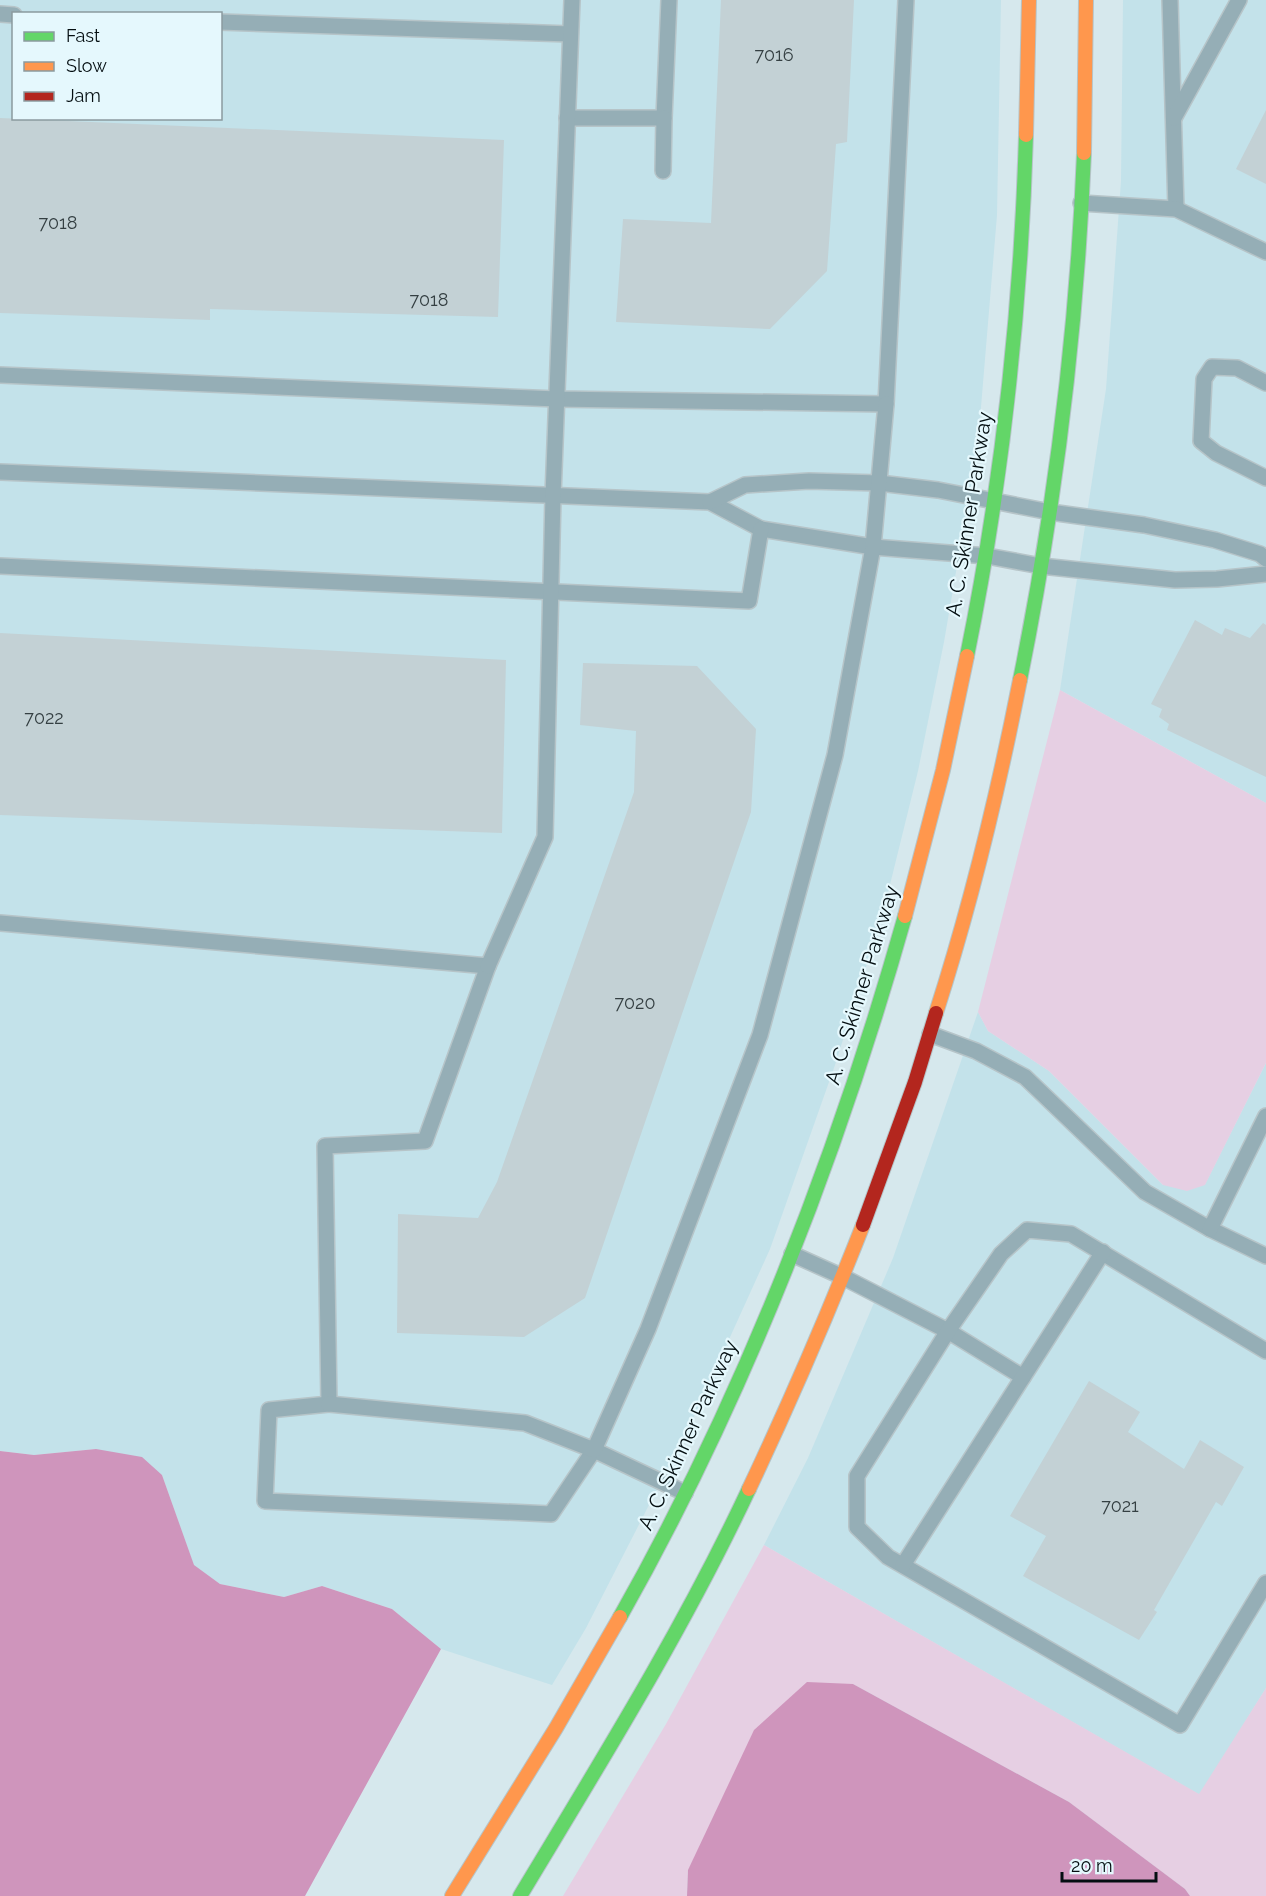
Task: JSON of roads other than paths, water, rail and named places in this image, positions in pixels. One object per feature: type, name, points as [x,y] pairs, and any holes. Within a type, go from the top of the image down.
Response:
[{"type":"main road","name":"A. C. Skinner Parkway","points":[[452,1896],[599,1655],[655,1554],[755,1344],[840,1126],[910,906],[940,785],[987,556],[1015,337],[1023,219],[1029,0]]},
{"type":"main road","points":[[519,1896],[628,1717],[685,1617],[739,1511],[783,1419],[843,1277],[914,1088],[980,863],[1029,636],[1050,512],[1064,404],[1081,203],[1086,0]]},
{"type":"lane","points":[[329,1404],[325,1146],[426,1141],[488,966],[545,837],[557,399],[572,0]]},
{"type":"lane","points":[[663,171],[669,0]]},
{"type":"lane","points":[[685,1493],[594,1450],[525,1424],[329,1404],[269,1410],[265,1501],[551,1514],[594,1450],[648,1329],[760,1035],[835,755],[873,547],[886,404],[906,0]]},
{"type":"lane","points":[[1170,0],[1176,208]]},
{"type":"lane","points":[[1173,120],[1239,0]]},
{"type":"lane","points":[[222,22],[570,34]]},
{"type":"lane","points":[[567,118],[664,118]]},
{"type":"lane","points":[[1081,203],[1176,208],[1266,252]]},
{"type":"lane","points":[[1266,383],[1237,368],[1212,367],[1204,379],[1201,441],[1216,453],[1266,478]]},
{"type":"lane","points":[[0,375],[557,399],[886,404]]},
{"type":"lane","points":[[0,472],[710,502],[761,530],[873,547],[987,556],[1041,566],[1175,580],[1266,574]]},
{"type":"lane","points":[[710,502],[744,485],[809,481],[879,483],[938,490],[1050,512],[1144,525],[1215,540],[1260,554],[1266,559]]},
{"type":"lane","points":[[0,566],[749,601],[761,530]]},
{"type":"lane","points":[[0,923],[488,966]]},
{"type":"lane","points":[[930,1034],[976,1051],[1025,1077],[1145,1192],[1210,1229],[1266,1256]]},
{"type":"lane","points":[[1210,1229],[1266,1116]]},
{"type":"lane","points":[[1266,1351],[1071,1234],[1027,1230],[1001,1254],[948,1331],[857,1476],[857,1527],[888,1557],[1180,1725],[1266,1583]]},
{"type":"lane","points":[[903,1565],[1103,1252]]},
{"type":"lane","points":[[792,1254],[843,1277],[948,1331],[1023,1377]]}]
